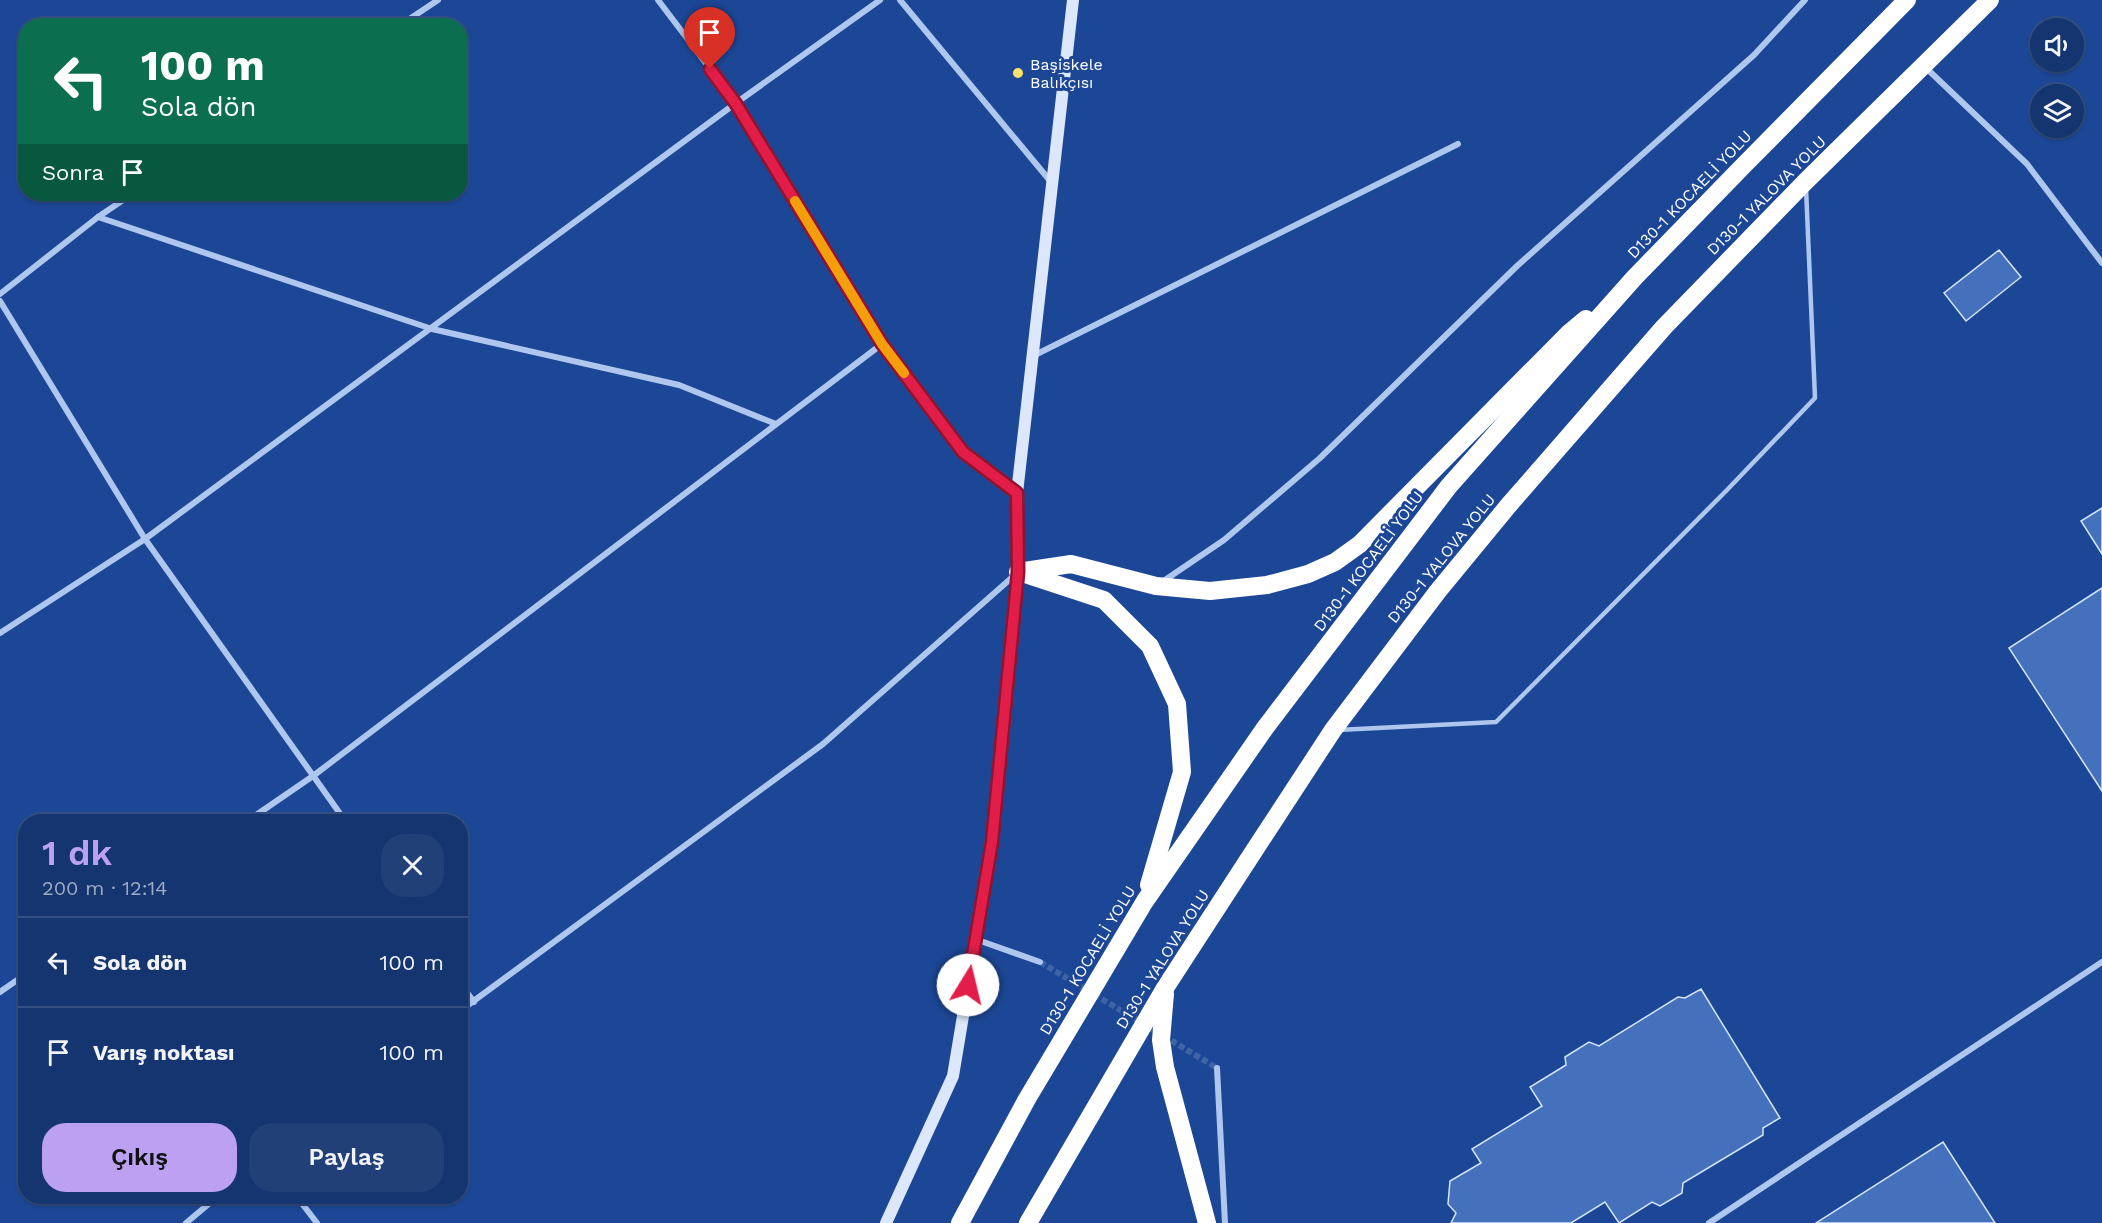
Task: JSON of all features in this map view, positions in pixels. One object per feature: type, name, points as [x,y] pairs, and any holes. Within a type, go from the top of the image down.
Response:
[{"type":"highway","name":"D130-1 KOCAELİ YOLU","points":[[960,1223],[1027,1099],[1145,901],[1265,728],[1449,486],[1635,278],[1908,0]]},
{"type":"highway","name":"D130-1 YALOVA YOLU","points":[[1028,1223],[1165,988],[1333,730],[1437,591],[1664,327],[1806,181],[1990,0]]},
{"type":"highway","points":[[1018,572],[1071,564],[1156,586],[1210,591],[1267,585],[1308,574],[1335,562],[1360,544],[1568,334],[1635,278]]},
{"type":"highway","points":[[1018,572],[1104,600],[1150,646],[1177,704],[1182,772],[1145,901]]},
{"type":"highway","points":[[1165,988],[1161,1040],[1165,1067],[1207,1223]]},
{"type":"main road","points":[[886,1223],[953,1076],[992,842],[1018,572],[1017,493],[1073,0]]},
{"type":"street","points":[[411,18],[438,0]]},
{"type":"street","points":[[658,0],[736,104],[882,344],[963,452],[1017,493]]},
{"type":"street","points":[[0,633],[145,539],[880,0]]},
{"type":"street","points":[[900,0],[1052,183]]},
{"type":"street","points":[[1156,586],[1224,540],[1320,458],[1517,266],[1754,55],[1805,0]]},
{"type":"street","points":[[1924,65],[2027,164],[2102,263]]},
{"type":"street","points":[[1032,357],[1458,144]]},
{"type":"street","points":[[0,294],[122,201]]},
{"type":"street","points":[[98,217],[432,329],[679,385],[776,424]]},
{"type":"street","points":[[0,301],[145,539],[340,814]]},
{"type":"street","points":[[258,814],[314,776],[882,344]]},
{"type":"street","points":[[468,1006],[823,744],[1018,572]]},
{"type":"street","points":[[975,939],[1040,962]]},
{"type":"street","points":[[1709,1223],[2102,962]]},
{"type":"street","points":[[0,992],[18,980]]},
{"type":"street","points":[[468,994],[474,1002]]},
{"type":"street","points":[[1217,1068],[1225,1223]]},
{"type":"street","points":[[186,1223],[209,1204]]},
{"type":"street","points":[[302,1204],[317,1223]]},
{"type":"lane","points":[[1333,730],[1496,722],[1727,490],[1815,398],[1806,181]]},
{"type":"building","points":[[1999,250],[2021,277],[1966,321],[1944,293]]},
{"type":"building","points":[[2102,508],[2102,554],[2081,521]]},
{"type":"building","points":[[2102,588],[2102,791],[2009,648]]},
{"type":"building","points":[[1701,989],[1780,1118],[1763,1128],[1763,1135],[1683,1183],[1682,1193],[1660,1206],[1652,1202],[1619,1223],[1605,1202],[1571,1223],[1451,1223],[1456,1213],[1448,1204],[1450,1181],[1481,1163],[1472,1149],[1542,1106],[1530,1087],[1566,1065],[1565,1057],[1589,1042],[1599,1046],[1678,997],[1685,998]]},
{"type":"building","points":[[1943,1142],[1995,1223],[1816,1223]]},
{"type":"tunnel","points":[[1040,962],[1217,1068]]},
{"type":"slow traffic","points":[[795,201],[882,344],[904,373]]},
{"type":"place","name":"Başiskele Balıkçısı","points":[[1018,73]]},
{"type":"route","points":[[710,69],[736,104],[882,344],[963,452],[1017,493],[1018,572],[992,842],[968,985]]}]
